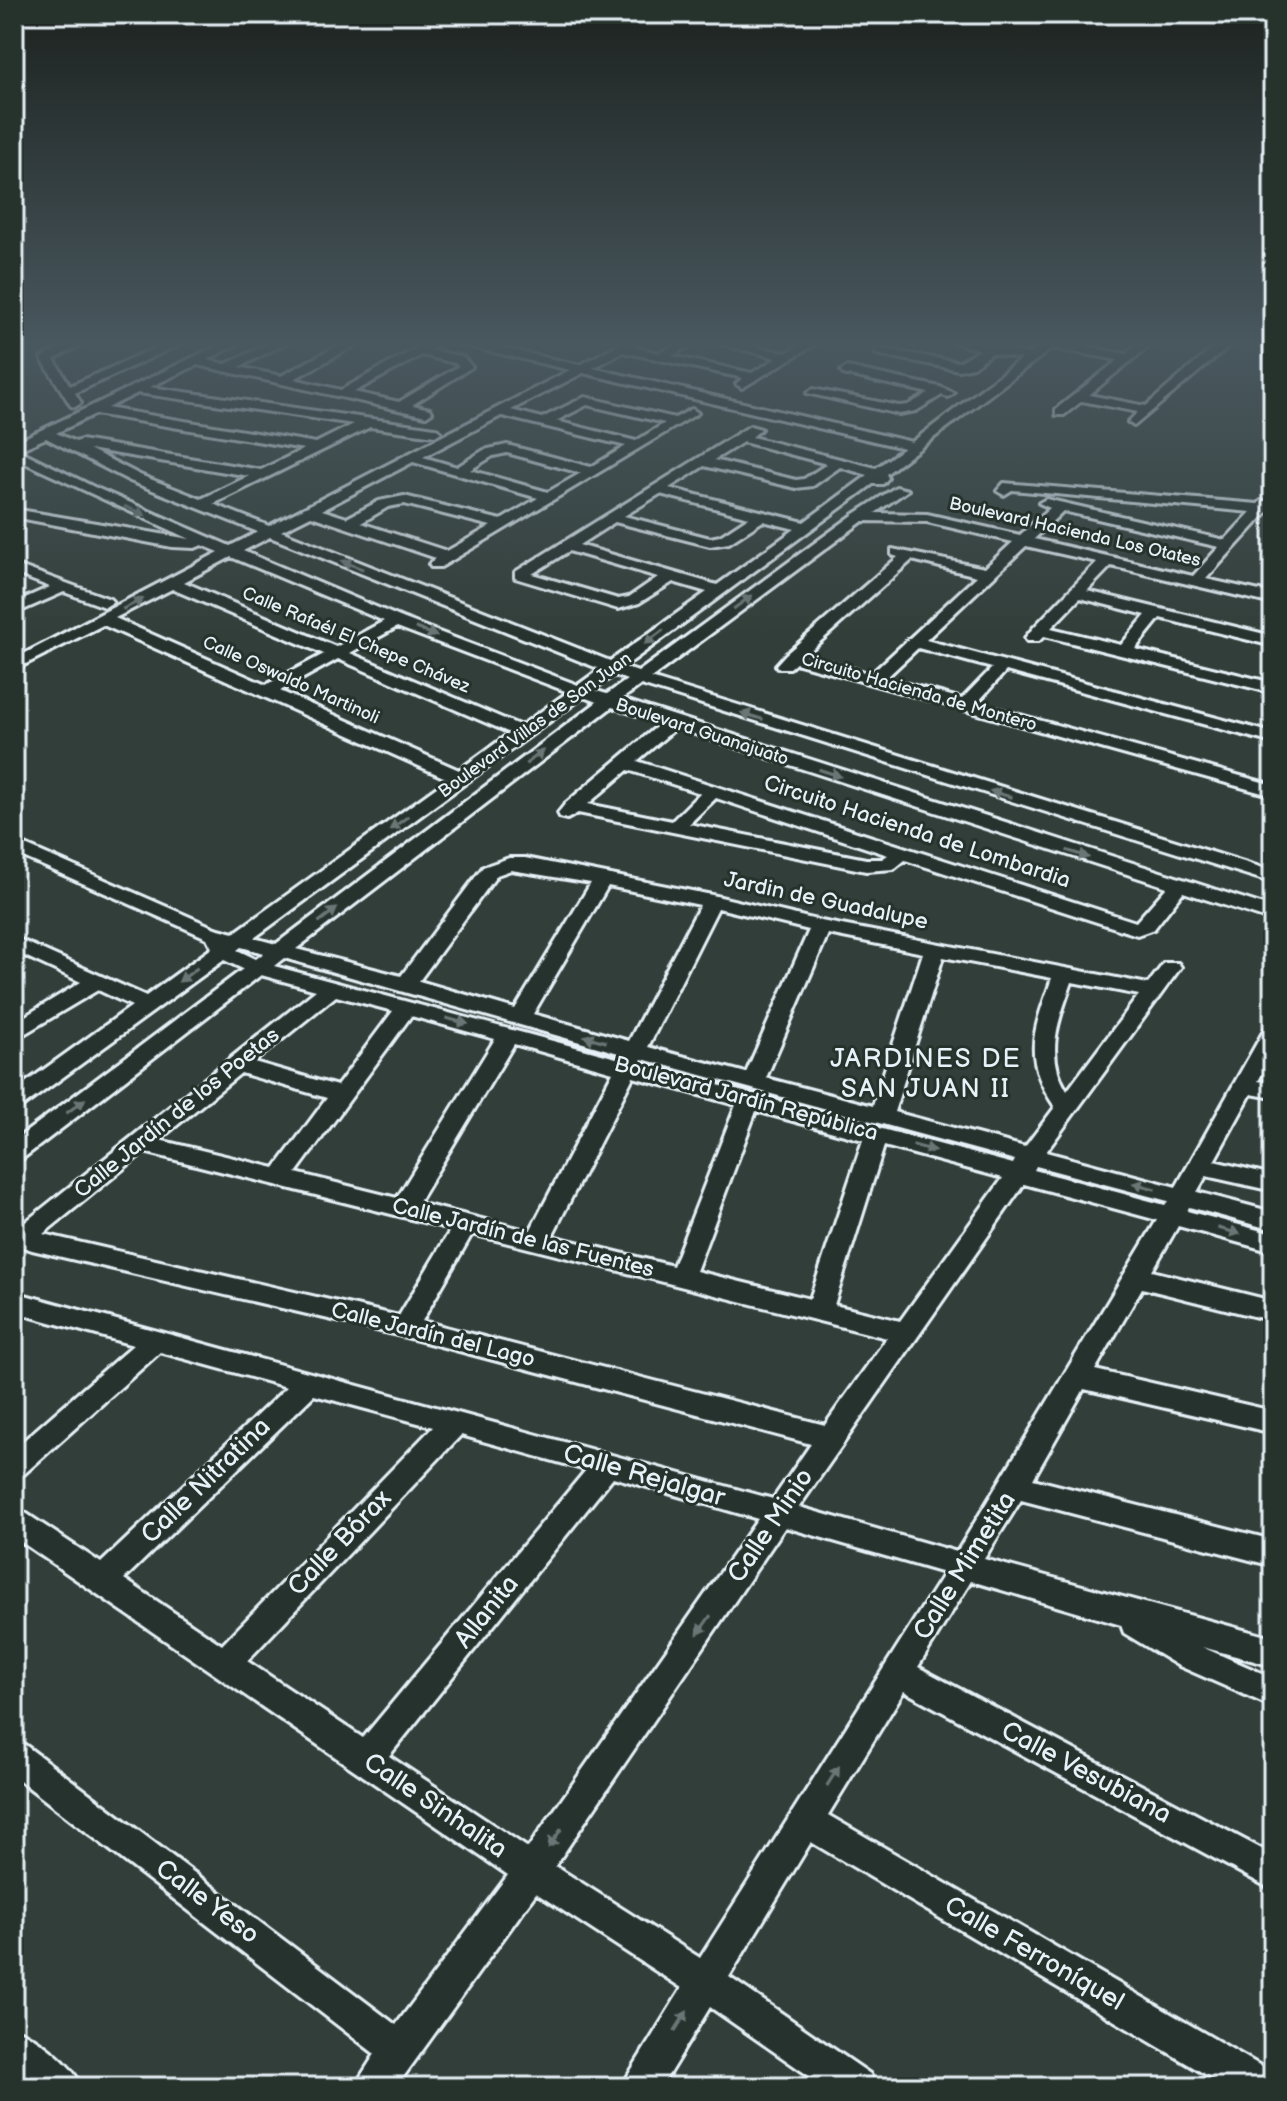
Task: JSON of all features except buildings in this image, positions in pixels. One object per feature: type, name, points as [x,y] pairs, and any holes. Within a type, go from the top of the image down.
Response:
[{"type":"street","points":[[14,450],[33,440]]},
{"type":"street","name":"Boulevard Guanajuato","points":[[61,440],[135,478],[200,505],[697,699],[1273,877]]},
{"type":"street","points":[[273,440],[315,447]]},
{"type":"street","points":[[200,505],[330,440]]},
{"type":"street","points":[[14,650],[172,583],[235,552],[262,529],[421,440]]},
{"type":"street","points":[[14,665],[212,544],[311,511],[447,440]]},
{"type":"street","points":[[618,440],[638,445]]},
{"type":"street","points":[[311,511],[442,560],[646,440]]},
{"type":"street","points":[[671,576],[630,602],[618,604],[520,575],[738,440]]},
{"type":"street","points":[[749,440],[878,473],[881,478],[858,501],[851,520]]},
{"type":"street","points":[[889,440],[914,446]]},
{"type":"street","name":"Boulevard Villas de San Juan","points":[[14,1153],[609,701],[906,480],[914,446],[922,440]]},
{"type":"street","points":[[65,442],[262,474]]},
{"type":"street","points":[[459,471],[493,451],[507,449],[591,471]]},
{"type":"street","name":"Boulevard Guanajuato","points":[[14,450],[89,490],[212,544],[396,621],[580,691],[1273,915]]},
{"type":"street","points":[[412,458],[549,497]]},
{"type":"street","points":[[703,462],[796,484],[808,483],[837,463]]},
{"type":"street","name":"Boulevard Villas de San Juan","points":[[14,1102],[148,1005],[223,940],[461,778],[878,473],[906,480]]},
{"type":"street","points":[[896,516],[894,510],[906,480]]},
{"type":"street","name":"Boulevard Hacienda Los Otates","points":[[906,480],[929,512],[1107,561],[1273,591]]},
{"type":"street","points":[[1008,487],[1060,506],[1229,545]]},
{"type":"street","points":[[983,490],[1008,487],[1264,507],[1199,578]]},
{"type":"street","name":"Boulevard Hacienda Los Otates","points":[[659,490],[760,516],[812,523],[896,516],[927,518],[1199,578],[1273,599]]},
{"type":"street","points":[[348,524],[384,504],[404,500],[427,503],[501,524]]},
{"type":"street","points":[[874,680],[1060,506]]},
{"type":"street","points":[[14,513],[172,543],[212,544]]},
{"type":"street","points":[[614,518],[710,542],[724,540],[760,516]]},
{"type":"street","points":[[568,546],[717,590]]},
{"type":"street","name":"Circuito Hacienda de Montero","points":[[989,574],[903,553],[786,662],[874,680],[1273,791]]},
{"type":"street","points":[[1107,561],[1036,634],[1125,651],[1273,688]]},
{"type":"street","name":"Calle Oswaldo Martinoli","points":[[14,568],[64,586],[105,610],[268,691],[461,778]]},
{"type":"street","name":"Calle Rafaél El Chepe Chávez","points":[[172,583],[524,733]]},
{"type":"street","points":[[14,609],[64,586]]},
{"type":"street","points":[[1076,593],[1273,641]]},
{"type":"street","points":[[1125,651],[1156,613]]},
{"type":"street","points":[[268,691],[396,621]]},
{"type":"street","points":[[915,642],[1273,738]]},
{"type":"street","points":[[966,705],[1003,665]]},
{"type":"street","points":[[672,722],[568,811],[866,865],[887,865],[903,852]]},
{"type":"street","name":"Circuito Hacienda de Lombardia","points":[[625,763],[1137,929],[1147,925],[1178,886]]},
{"type":"street","points":[[675,828],[713,791]]},
{"type":"street","points":[[14,846],[223,940]]},
{"type":"street","points":[[1208,896],[1236,866],[1273,858]]},
{"type":"street","name":"Jardin de Guadalupe","points":[[407,996],[490,871],[509,864],[525,864],[603,879],[821,927],[1153,991]]},
{"type":"street","points":[[403,1208],[603,879]]},
{"type":"street","points":[[537,1241],[712,901]]},
{"type":"street","points":[[681,1277],[751,1091],[821,927]]},
{"type":"street","name":"Boulevard Jardín República","points":[[223,940],[280,951],[407,996],[514,1027],[1178,1206],[1273,1221]]},
{"type":"street","name":"Boulevard Jardín República","points":[[223,940],[242,962],[258,968],[332,988],[407,996]]},
{"type":"street","points":[[14,943],[148,1005]]},
{"type":"street","points":[[819,1311],[935,949]]},
{"type":"street","name":"Calle Minio","points":[[373,2087],[532,1871],[781,1515],[831,1438],[1025,1165],[1171,967]]},
{"type":"street","points":[[1064,974],[1043,1041],[1042,1056],[1049,1082],[1067,1107]]},
{"type":"street","points":[[14,1033],[96,982]]},
{"type":"street","name":"Calle Jardín de los Poetas","points":[[32,1241],[30,1235],[33,1229],[332,988]]},
{"type":"street","points":[[280,1178],[407,996]]},
{"type":"street","name":"Calle Mimetita","points":[[640,2087],[1014,1486],[1178,1206],[1273,1034]]},
{"type":"street","points":[[238,1065],[340,1094]]},
{"type":"street","points":[[1244,1085],[1273,1091]]},
{"type":"street","name":"Calle Jardín de las Fuentes","points":[[139,1143],[907,1333]]},
{"type":"street","points":[[1200,1166],[1273,1183]]},
{"type":"street","name":"Boulevard Jardín República","points":[[1178,1206],[1273,1243]]},
{"type":"street","points":[[406,1327],[466,1224]]},
{"type":"street","name":"Calle Jardín del Lago","points":[[32,1241],[406,1327],[831,1438]]},
{"type":"street","points":[[1137,1277],[1273,1311]]},
{"type":"street","name":"Calle Rejalgar","points":[[14,1302],[607,1464],[1273,1652]]},
{"type":"street","points":[[14,1466],[155,1341]]},
{"type":"street","points":[[1078,1377],[1273,1422]]},
{"type":"street","name":"Calle Nitratina","points":[[103,1580],[309,1383]]},
{"type":"street","name":"Calle Bórax","points":[[225,1663],[455,1423]]},
{"type":"street","name":"Allanita","points":[[366,1759],[607,1464]]},
{"type":"street","points":[[1014,1486],[1273,1553]]},
{"type":"street","name":"Calle Sinhalita","points":[[14,1521],[532,1871],[705,1982],[857,2087]]},
{"type":"street","points":[[1112,1609],[1188,1655],[1273,1693]]},
{"type":"street","name":"Calle Vesubiana","points":[[898,1672],[1273,1873]]},
{"type":"street","name":"Calle Yeso","points":[[14,1756],[399,2050]]},
{"type":"street","name":"Calle Ferroníquel","points":[[806,1820],[1262,2087]]},
{"type":"street","points":[[14,2046],[63,2087]]},
{"type":"district","name":"JARDINES DE SAN JUAN II","points":[[926,1074]]}]
